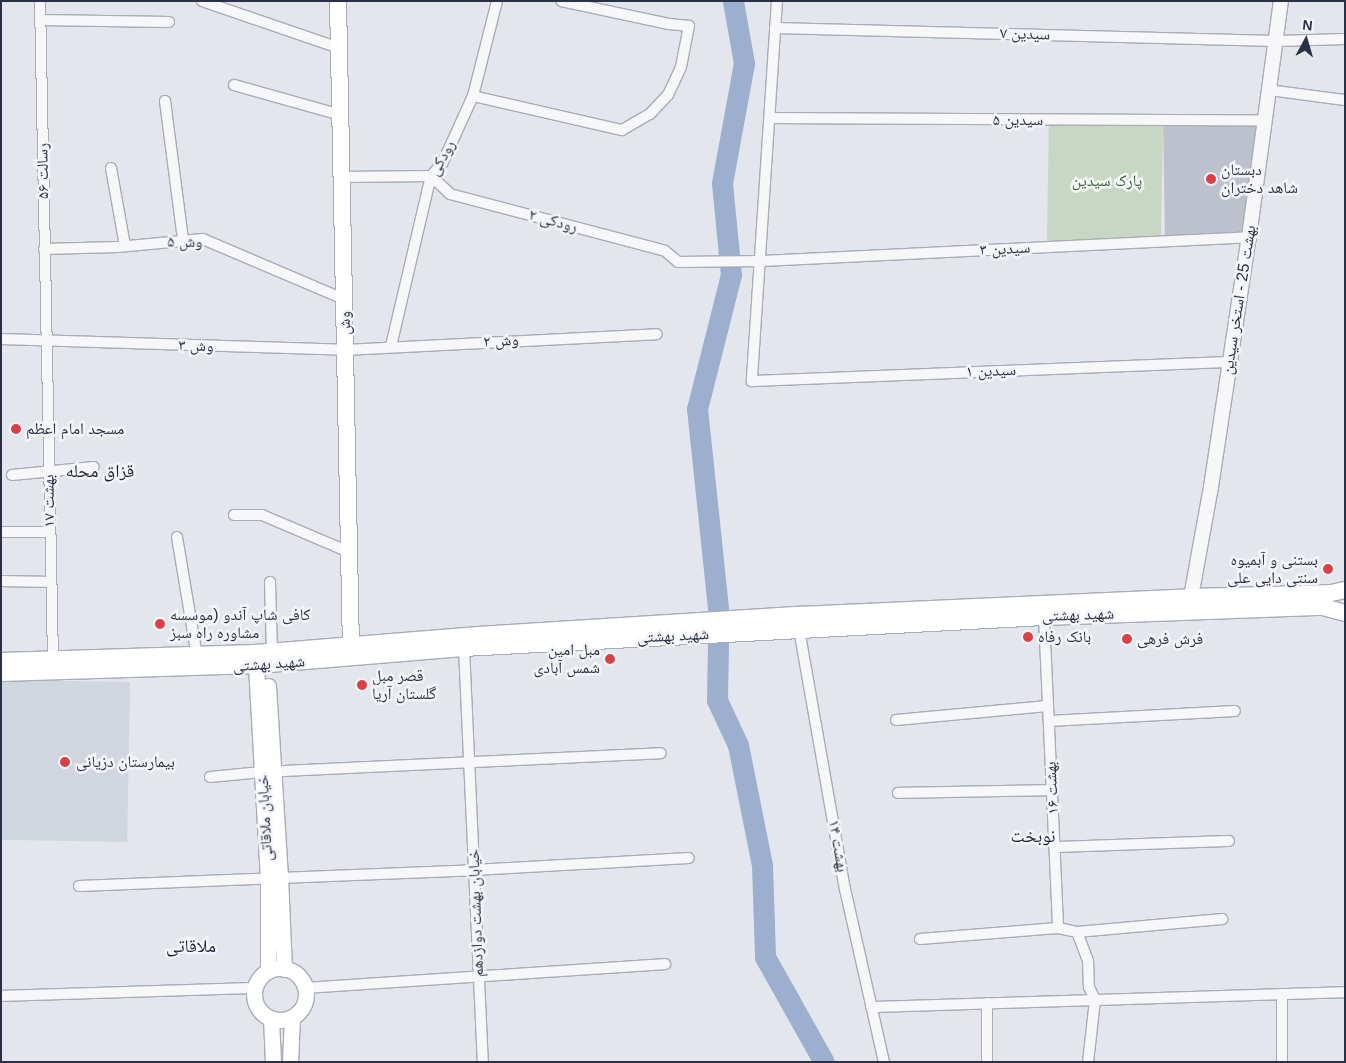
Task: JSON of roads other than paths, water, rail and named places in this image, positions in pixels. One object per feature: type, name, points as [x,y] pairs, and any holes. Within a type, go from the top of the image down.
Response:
[{"type":"main road","name":"وش","points":[[338,1],[351,646]]},
{"type":"main road","name":"شهید بهشتی","points":[[1,661],[197,656],[263,658],[351,646],[478,635],[799,615],[1191,597],[1331,593],[1345,590]]},
{"type":"main road","name":"شهید بهشتی","points":[[1,673],[1044,616],[1323,607],[1345,612]]},
{"type":"main road","name":"خیابان ملاقاتی","points":[[263,658],[274,878],[276,970]]},
{"type":"main road","points":[[290,1062],[292,1018],[305,1003],[306,988],[297,975],[276,970],[260,977],[254,988],[257,1007],[271,1019],[292,1018]]},
{"type":"main road","points":[[271,1019],[273,1062]]},
{"type":"street","name":"۵۶ رسالت","points":[[40,1],[46,342]]},
{"type":"street","points":[[202,1],[339,48]]},
{"type":"street","name":"رودکی","points":[[391,346],[431,176],[443,162],[473,96],[497,1]]},
{"type":"street","points":[[473,96],[622,130],[650,114],[668,95],[680,67],[690,26],[669,24],[561,1]]},
{"type":"street","points":[[762,261],[777,1]]},
{"type":"street","name":"بهشت 25 - استخر سیدین","points":[[1191,597],[1211,487],[1249,237],[1281,1]]},
{"type":"street","points":[[40,20],[169,22]]},
{"type":"street","name":"سیدین ۷","points":[[775,28],[1276,41],[1342,40]]},
{"type":"street","points":[[234,85],[341,115]]},
{"type":"street","points":[[1269,90],[1342,100]]},
{"type":"street","points":[[165,100],[183,240]]},
{"type":"street","name":"سیدین ۵","points":[[770,118],[1265,121]]},
{"type":"street","points":[[111,168],[125,246]]},
{"type":"street","points":[[342,177],[431,176]]},
{"type":"street","name":"رودکی ۲","points":[[431,176],[450,194],[665,252],[678,262]]},
{"type":"street","name":"سیدین ۳","points":[[678,262],[762,261],[1249,237]]},
{"type":"street","name":"وش ۵","points":[[44,249],[125,246],[203,239],[344,299]]},
{"type":"street","name":"سیدین ۱","points":[[762,261],[752,381],[1229,362]]},
{"type":"street","name":"وش ۲","points":[[345,350],[391,346],[657,334]]},
{"type":"street","name":"وش ۳","points":[[1,339],[46,342],[345,350]]},
{"type":"street","name":"بهشت ۱۷","points":[[46,342],[52,660]]},
{"type":"street","points":[[12,475],[94,466]]},
{"type":"street","points":[[234,515],[262,515],[349,552]]},
{"type":"street","points":[[1,532],[50,532]]},
{"type":"street","points":[[177,537],[197,656]]},
{"type":"street","points":[[1,581],[51,582]]},
{"type":"street","points":[[263,658],[270,582]]},
{"type":"street","name":"۱۶ بهشت","points":[[1044,616],[1058,928]]},
{"type":"street","name":"بهشت ۱۴","points":[[799,629],[846,889],[884,1062]]},
{"type":"street","name":"خیابان بهشت دوازدهم","points":[[464,648],[483,1062]]},
{"type":"street","points":[[896,720],[1047,706]]},
{"type":"street","points":[[1049,721],[1235,711]]},
{"type":"street","points":[[210,777],[268,772],[661,753]]},
{"type":"street","points":[[898,793],[1052,790]]},
{"type":"street","points":[[1054,847],[1229,841]]},
{"type":"street","points":[[79,886],[474,870],[689,858]]},
{"type":"street","points":[[920,939],[1058,928],[1077,932],[1222,918]]},
{"type":"street","points":[[1077,932],[1088,961],[1090,987],[1095,1000],[1088,1062]]},
{"type":"street","points":[[306,988],[665,964]]},
{"type":"street","points":[[1,996],[254,988]]},
{"type":"street","points":[[871,1007],[1341,992]]},
{"type":"street","points":[[1282,994],[1282,1062]]},
{"type":"street","points":[[987,1062],[988,1004]]},
{"type":"waterway","points":[[718,608],[697,409],[731,275],[722,183],[744,63],[733,1]]},
{"type":"waterway","points":[[718,643],[717,700],[738,745],[762,865],[765,957],[824,1062]]},
{"type":"place","name":"دبستان شاهد دختران","points":[[1211,179]]},
{"type":"place","name":"مسجد امام اعظم","points":[[16,429]]},
{"type":"place","name":"بستنی و آبمیوه سنتی دایی علی","points":[[1328,569]]},
{"type":"place","name":"کافی شاپ آندو (موسسه مشاوره راه سبز","points":[[160,624]]},
{"type":"place","name":"بانک رفاه","points":[[1028,637]]},
{"type":"place","name":"فرش فرهی","points":[[1127,639]]},
{"type":"place","name":"مبل امین شمس آبادی","points":[[610,659]]},
{"type":"place","name":"قصر مبل گلستان آریا","points":[[362,685]]},
{"type":"place","name":"بیمارستان دزیانی","points":[[65,762]]},
{"type":"district","name":"قزاق محله","points":[[100,471]]},
{"type":"district","name":"نوبخت","points":[[1033,836]]},
{"type":"district","name":"ملاقاتی","points":[[191,946]]},
{"type":"park label","name":"پارک سیدین","points":[[1107,181]]}]
